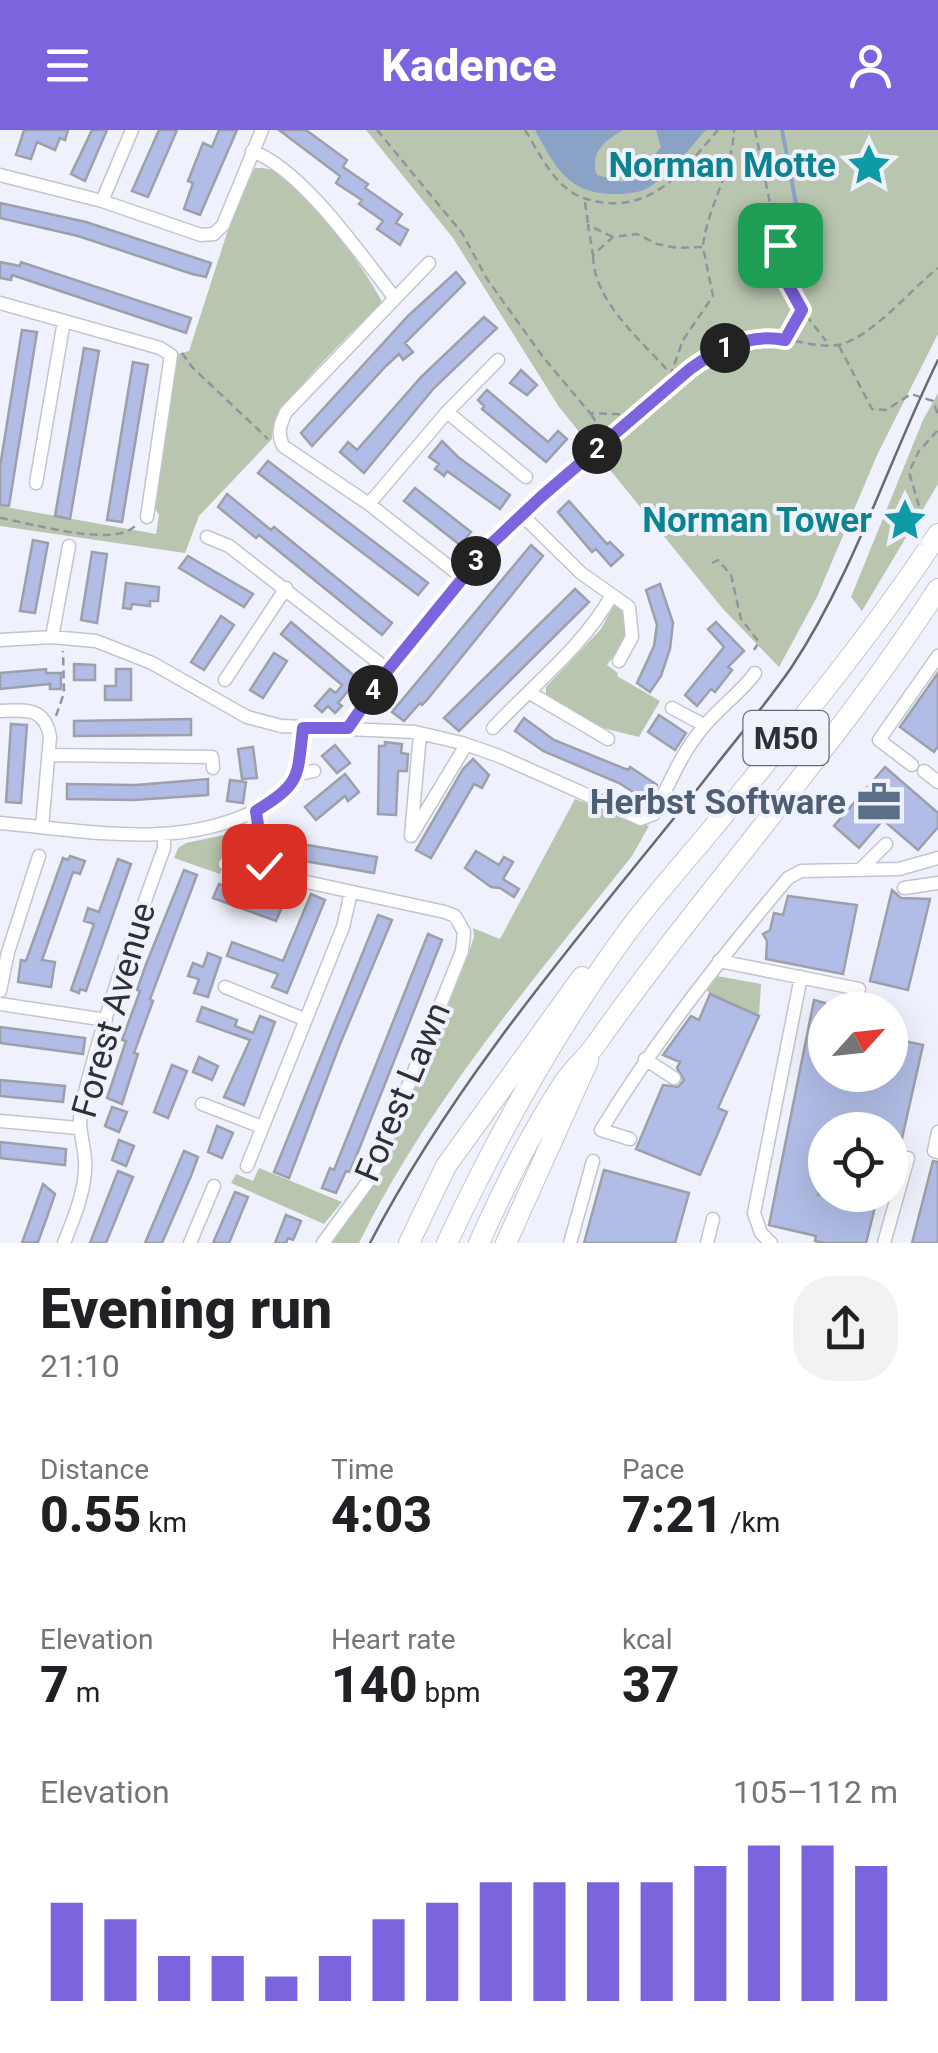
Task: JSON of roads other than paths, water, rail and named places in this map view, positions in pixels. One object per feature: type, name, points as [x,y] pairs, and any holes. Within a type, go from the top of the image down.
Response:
[{"type":"highway","name":"M50","points":[[446,1243],[491,1149],[568,1019],[626,934],[838,674],[901,591],[938,534]]},
{"type":"highway","name":"M50","points":[[479,1243],[533,1134],[567,1078],[836,729],[938,589]]},
{"type":"highway","name":"M50","points":[[405,1243],[446,1166],[598,956],[626,934]]},
{"type":"highway","name":"M50","points":[[506,1243],[554,1132],[578,1089],[589,1054]]},
{"type":"street","points":[[102,201],[132,130]]},
{"type":"street","points":[[0,175],[102,201],[201,235],[214,234],[223,225],[262,130]]},
{"type":"street","points":[[252,151],[268,157],[292,177],[353,244],[394,297]]},
{"type":"street","points":[[429,263],[286,412],[279,437],[283,446],[369,504],[462,578]]},
{"type":"street","points":[[0,303],[160,348],[171,355],[147,517]]},
{"type":"street","points":[[36,484],[64,321]]},
{"type":"street","points":[[369,504],[447,412],[498,360]]},
{"type":"street","points":[[447,412],[526,477]]},
{"type":"street","points":[[348,728],[388,670],[462,578],[521,514],[611,437]]},
{"type":"street","points":[[521,514],[555,551],[629,607],[632,638],[619,661]]},
{"type":"street","points":[[207,536],[229,546],[286,588],[388,670]]},
{"type":"street","points":[[58,641],[68,546]]},
{"type":"street","points":[[225,680],[286,588]]},
{"type":"street","points":[[493,728],[584,638],[612,595]]},
{"type":"street","points":[[0,640],[96,642],[152,663],[246,717],[303,728],[420,734],[466,745],[641,819],[654,814],[704,725],[755,673]]},
{"type":"street","points":[[938,656],[878,740],[938,782]]},
{"type":"street","points":[[530,692],[608,739]]},
{"type":"street","points":[[672,708],[704,725]]},
{"type":"street","points":[[0,712],[30,710],[48,722],[42,827]]},
{"type":"street","points":[[0,823],[115,835],[164,835],[256,811],[291,786],[298,774],[303,728]]},
{"type":"street","points":[[420,734],[410,839],[466,745]]},
{"type":"street","points":[[48,755],[212,757],[212,768]]},
{"type":"street","points":[[298,774],[314,771]]},
{"type":"street","points":[[256,811],[265,873]]},
{"type":"street","name":"Forest Avenue","points":[[64,1243],[82,1187],[85,1161],[78,1128],[106,1020],[164,848],[164,835]]},
{"type":"street","points":[[860,870],[886,844]]},
{"type":"street","points":[[0,991],[8,952],[40,856]]},
{"type":"street","points":[[630,1138],[601,1130],[645,1059],[788,878],[801,871],[899,869],[938,858]]},
{"type":"street","points":[[225,864],[351,892],[343,928],[247,1166]]},
{"type":"street","points":[[904,888],[938,883]]},
{"type":"street","name":"Forest Lawn","points":[[323,1243],[372,1176],[462,951],[464,932],[455,916],[445,912],[351,892]]},
{"type":"street","points":[[719,961],[859,989]]},
{"type":"street","points":[[772,1243],[761,1233],[754,1213],[802,978]]},
{"type":"street","points":[[225,987],[304,1019]]},
{"type":"street","points":[[0,1004],[106,1020]]},
{"type":"street","points":[[645,1059],[674,1078]]},
{"type":"street","points":[[202,1104],[262,1127]]},
{"type":"street","points":[[0,1120],[78,1128]]},
{"type":"street","points":[[938,1132],[934,1151],[938,1152]]},
{"type":"street","points":[[570,1243],[593,1161]]},
{"type":"street","points":[[190,1243],[214,1186]]},
{"type":"street","points":[[884,1243],[893,1212]]},
{"type":"street","points":[[706,1243],[713,1219]]},
{"type":"water","points":[[535,130],[623,130],[605,143],[595,160],[597,175],[622,182],[644,167],[661,147],[656,130],[706,130],[659,181],[637,192],[604,194],[589,191],[567,178]]},
{"type":"waterway","points":[[782,130],[801,230],[814,261]]},
{"type":"tram line","points":[[370,1243],[443,1120],[483,1062],[791,668],[834,594],[938,360]]},
{"type":"place","name":"Norman Motte","points":[[869,165]]},
{"type":"place","name":"Norman Tower","points":[[905,520]]},
{"type":"place","name":"Herbst Software","points":[[879,802]]}]
